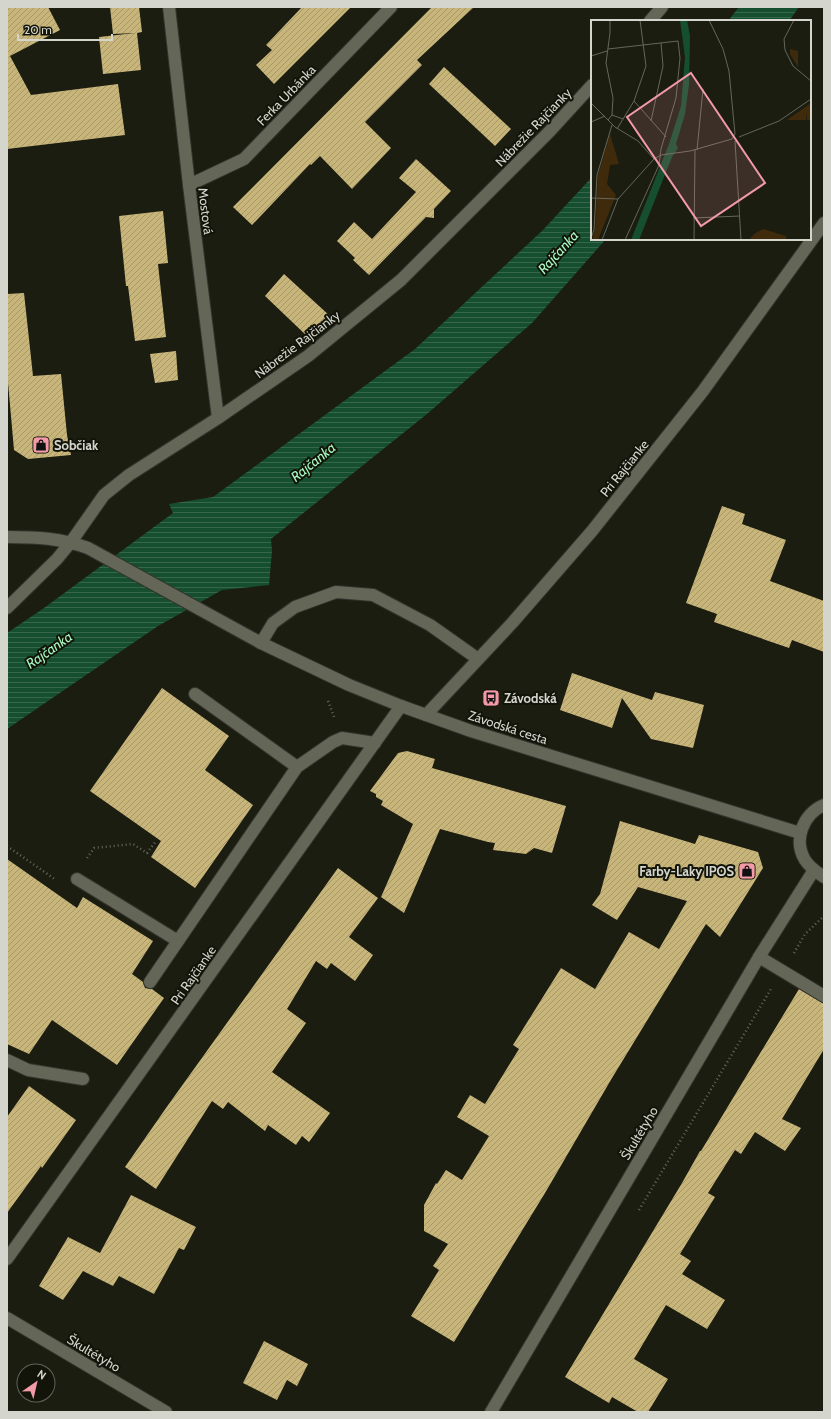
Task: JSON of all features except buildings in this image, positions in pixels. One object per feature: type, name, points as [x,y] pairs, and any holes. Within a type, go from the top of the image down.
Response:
[{"type":"street","name":"Mostová","points":[[169,7],[189,185],[218,418]]},
{"type":"street","name":"Ferka Urbánka","points":[[189,185],[244,159],[391,7]]},
{"type":"street","points":[[651,20],[662,7]]},
{"type":"street","name":"Nábrežie Rajčianky","points":[[7,608],[57,559],[71,542],[104,495],[129,475],[218,418],[308,356],[401,280],[550,132],[591,86]]},
{"type":"street","name":"Pri Rajčianke","points":[[426,715],[513,622],[592,531],[694,404],[824,223]]},
{"type":"street","name":"Závodská cesta","points":[[7,537],[54,538],[88,548],[261,643],[349,685],[426,715],[492,738],[800,834]]},
{"type":"street","points":[[261,643],[272,624],[295,607],[336,592],[351,593],[373,595],[430,625],[478,659]]},
{"type":"street","points":[[195,694],[297,767]]},
{"type":"street","name":"Pri Rajčianke","points":[[7,1259],[402,706]]},
{"type":"street","points":[[150,982],[297,767],[333,742],[342,738],[375,743]]},
{"type":"street","points":[[824,805],[810,814],[804,823],[800,834],[800,847],[805,860],[814,870],[824,877]]},
{"type":"street","name":"Škultétyho","points":[[491,1412],[759,957],[814,870]]},
{"type":"street","points":[[77,879],[178,941]]},
{"type":"street","points":[[759,957],[824,996]]},
{"type":"street","points":[[7,1060],[28,1070],[83,1079]]},
{"type":"street","name":"Škultétyho","points":[[7,1318],[166,1412]]},
{"type":"path","points":[[635,1217],[805,934],[824,916]]},
{"type":"water","points":[[739,7],[799,7],[790,20],[729,20]]},
{"type":"water","name":"Rajčanka","points":[[591,178],[591,240],[605,240],[532,323],[427,414],[271,539],[272,551],[269,585],[222,590],[158,626],[7,729],[7,633],[44,608],[173,513],[169,504],[213,497],[415,349],[543,230]]},
{"type":"place","name":"Sobčiak","points":[[41,445]]},
{"type":"place","name":"Závodská","points":[[491,698]]},
{"type":"place","name":"Farby-Laky IPOS","points":[[747,871]]}]
